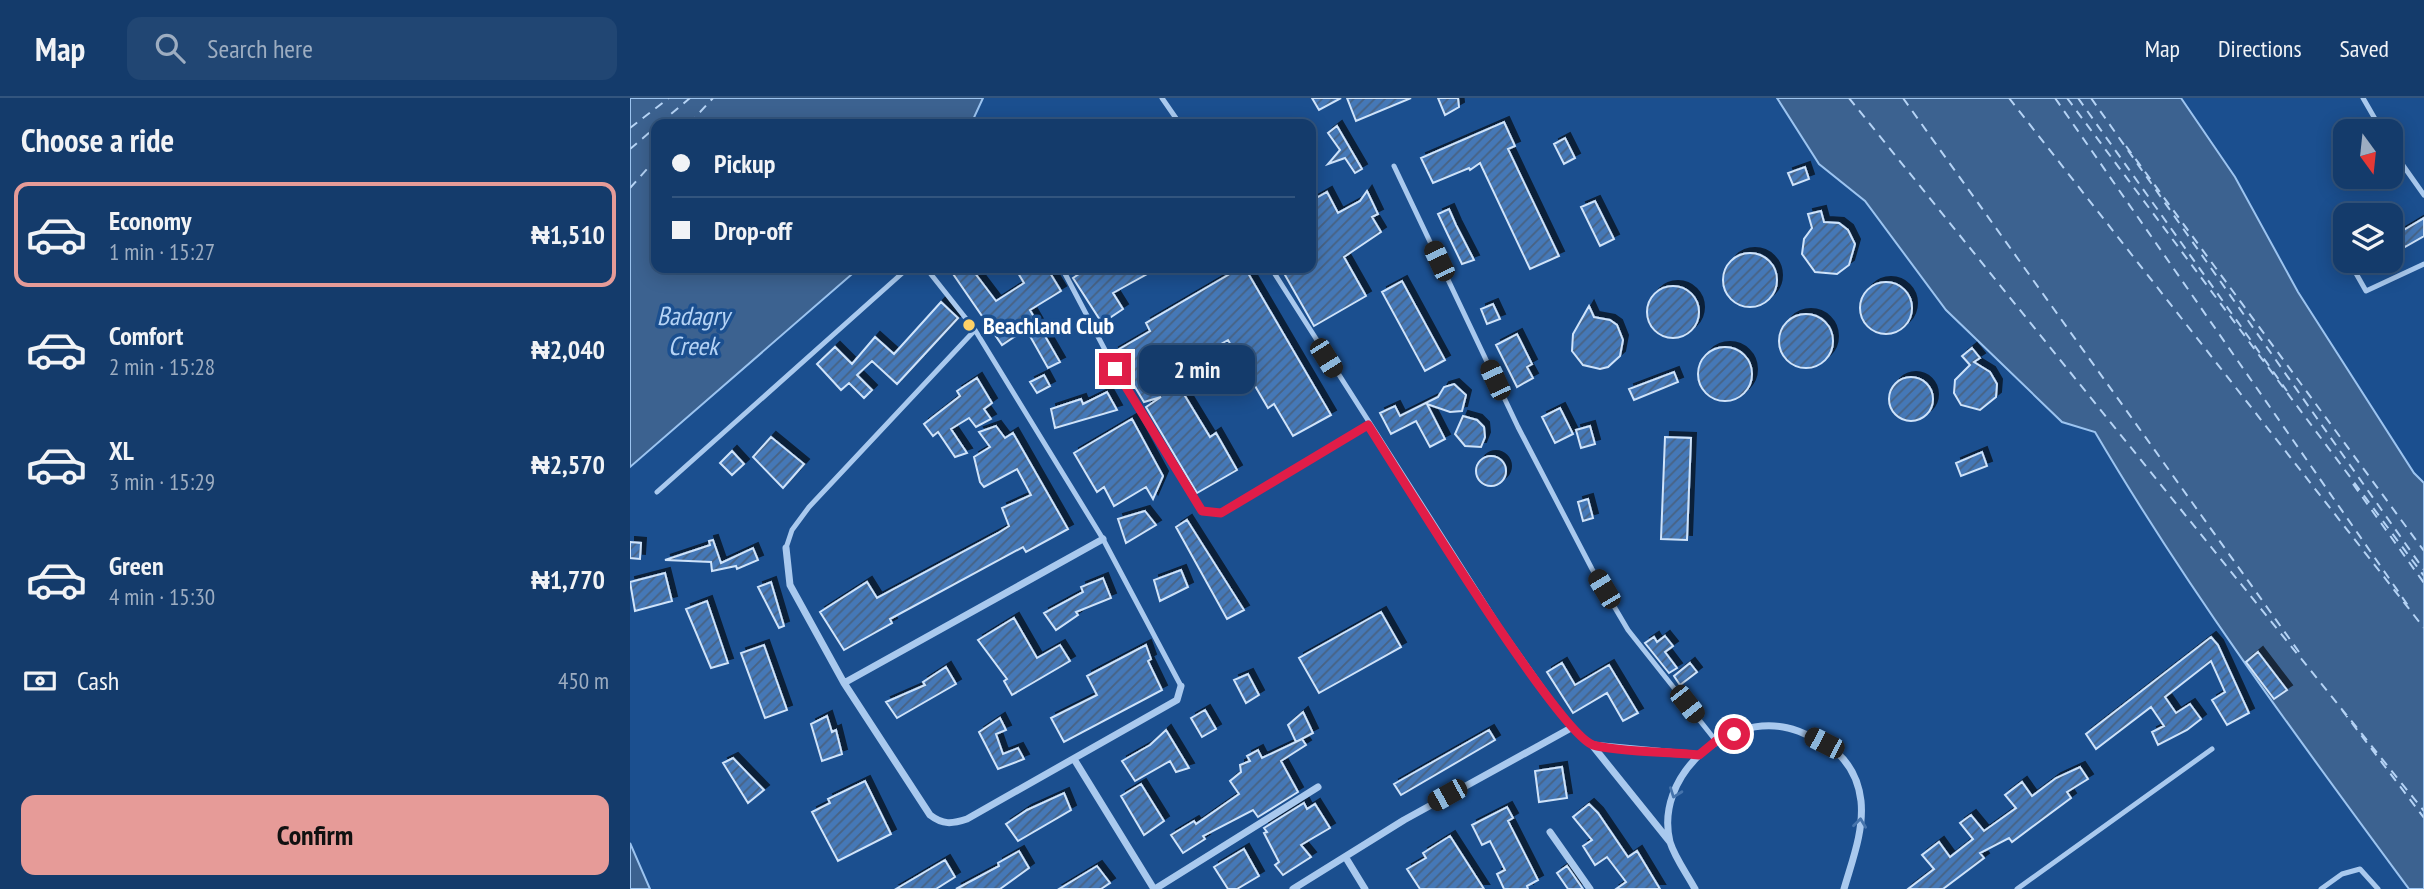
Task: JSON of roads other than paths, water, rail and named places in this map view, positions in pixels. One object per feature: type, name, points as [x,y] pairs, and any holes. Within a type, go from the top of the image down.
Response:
[{"type":"street","points":[[844,683],[1103,539]]},
{"type":"street","points":[[786,548],[790,586],[844,683],[930,815],[940,823],[967,819],[1074,759],[1177,700],[1181,686]]},
{"type":"street","points":[[1671,842],[1668,820],[1671,799],[1687,769],[1699,755],[1716,741],[1752,728],[1786,727],[1838,751],[1853,771],[1861,798],[1862,822],[1844,889]]},
{"type":"street","points":[[1293,889],[1404,820],[1571,728]]},
{"type":"street","points":[[1592,745],[1699,755]]},
{"type":"street","points":[[1592,745],[1671,842],[1695,889]]},
{"type":"street","points":[[1074,759],[1155,889],[1318,787]]},
{"type":"street","points":[[1550,832],[1590,889]]},
{"type":"street","points":[[1346,858],[1365,889]]},
{"type":"lane","points":[[1162,98],[1177,119]]},
{"type":"lane","points":[[2364,98],[2375,119]]},
{"type":"lane","points":[[2403,165],[2424,195]]},
{"type":"lane","points":[[1394,166],[1518,427],[1592,569],[1628,629],[1716,741]]},
{"type":"lane","points":[[2356,273],[2367,291],[2424,264]]},
{"type":"lane","points":[[657,492],[902,273]]},
{"type":"lane","points":[[930,273],[975,330],[1103,539],[1181,686]]},
{"type":"lane","points":[[1065,273],[1115,369],[1202,511],[1221,513],[1368,425]]},
{"type":"lane","points":[[1274,273],[1368,425],[1501,629],[1571,728],[1592,745]]},
{"type":"lane","points":[[786,548],[792,530],[809,507],[975,330]]},
{"type":"lane","points":[[2017,889],[2212,749]]},
{"type":"lane","points":[[2321,889],[2342,873],[2360,869],[2378,889]]},
{"type":"water","name":"Badagry Creek","points":[[630,98],[983,98],[973,119],[651,119],[651,273],[853,273],[630,467]]},
{"type":"water","points":[[1777,98],[2181,98],[2235,177],[2298,292],[2414,473],[2424,483],[2424,889],[2409,889],[2286,721],[2168,550],[2095,432],[2062,422],[1946,310],[1865,201],[1819,164]]},
{"type":"water","points":[[630,843],[650,889],[630,889]]},
{"type":"place","name":"Beachland Club","points":[[969,325]]}]
